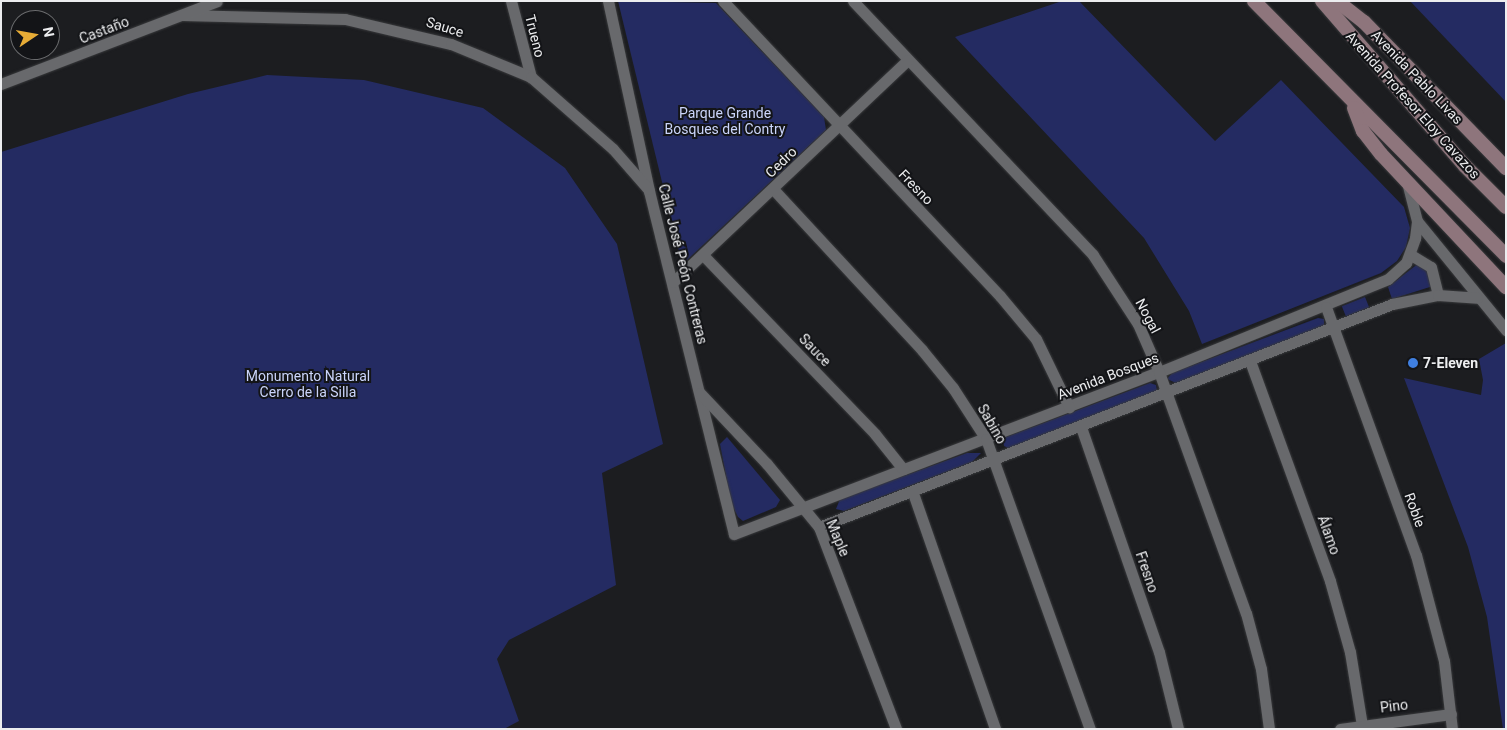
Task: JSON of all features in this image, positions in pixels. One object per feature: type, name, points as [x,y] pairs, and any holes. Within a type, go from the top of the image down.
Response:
[{"type":"main road","points":[[1254,1],[1506,256]]},
{"type":"main road","name":"Avenida Profesor Eloy Cavazos","points":[[1322,1],[1466,166],[1506,207]]},
{"type":"main road","name":"Avenida Pablo Livas","points":[[1337,1],[1364,22],[1506,168]]},
{"type":"main road","points":[[1350,100],[1363,131],[1406,181],[1506,287]]},
{"type":"street","name":"Castaño","points":[[1,84],[217,1]]},
{"type":"street","name":"Trueno","points":[[511,1],[531,78]]},
{"type":"street","name":"Calle José Peón Contreras","points":[[608,1],[649,190],[734,534]]},
{"type":"street","name":"Fresno","points":[[723,1],[746,22],[839,127],[1000,296],[1036,338],[1069,407]]},
{"type":"street","name":"Nogal","points":[[853,1],[1093,255],[1138,324],[1159,372],[1246,613],[1261,669],[1268,729]]},
{"type":"street","name":"Sauce","points":[[182,15],[345,19],[451,44],[531,78],[613,149],[649,190]]},
{"type":"street","name":"Cedro","points":[[673,282],[774,190],[908,60]]},
{"type":"street","name":"Avenida Bosques","points":[[734,534],[902,469],[986,439],[1326,307],[1388,279],[1399,272],[1410,255],[1417,221],[1406,181]]},
{"type":"street","name":"Sabino","points":[[774,190],[922,350],[953,388],[986,439],[995,459],[1090,729]]},
{"type":"street","points":[[1417,221],[1477,298],[1506,330]]},
{"type":"street","name":"Sauce","points":[[703,255],[875,434],[902,469]]},
{"type":"street","points":[[1410,255],[1431,267],[1438,295]]},
{"type":"street","points":[[819,527],[913,493],[995,459],[1081,428],[1334,327],[1407,300],[1438,295],[1477,298]]},
{"type":"street","name":"Roble","points":[[1326,307],[1416,555],[1444,660],[1452,729]]},
{"type":"street","name":"Álamo","points":[[1250,361],[1330,582],[1350,652],[1362,725]]},
{"type":"street","name":"Maple","points":[[699,392],[804,507],[819,527],[896,729]]},
{"type":"street","name":"Fresno","points":[[1081,428],[1160,652],[1178,729]]},
{"type":"street","points":[[913,493],[995,729]]},
{"type":"street","name":"Pino","points":[[1340,729],[1451,714]]},
{"type":"green space","name":"Parque Grande Bosques del Contry","points":[[618,1],[716,3],[824,117],[826,130],[687,260],[680,256]]},
{"type":"green space","points":[[1062,1],[1079,1],[1215,141],[1281,80],[1404,207],[1410,228],[1406,247],[1397,261],[1381,273],[1202,344],[1189,311],[1144,238],[955,37]]},
{"type":"green space","points":[[1410,1],[1506,1],[1506,102]]},
{"type":"green space","name":"Monumento Natural Cerro de la Silla","points":[[267,75],[364,80],[483,108],[565,168],[617,244],[663,444],[602,473],[616,585],[509,640],[497,659],[519,721],[504,729],[1,729],[1,152],[188,94]]},
{"type":"green space","points":[[1419,263],[1425,266],[1433,286],[1392,299],[1388,287]]},
{"type":"green space","points":[[1365,297],[1369,307],[1346,317],[1342,306]]},
{"type":"green space","points":[[1318,318],[1324,319],[1324,326],[1176,383],[1167,379],[1172,373]]},
{"type":"green space","points":[[1506,343],[1506,729],[1503,729],[1487,617],[1468,547],[1404,378],[1481,395],[1483,380],[1479,359]]},
{"type":"green space","points":[[1150,383],[1156,385],[1157,391],[1010,449],[1004,446],[1003,438]]},
{"type":"green space","points":[[727,437],[780,500],[776,507],[743,521],[738,517],[731,503],[720,444]]},
{"type":"green space","points":[[967,453],[981,453],[972,462],[844,511],[836,509],[840,499]]},
{"type":"place","name":"7-Eleven","points":[[1413,363]]}]
